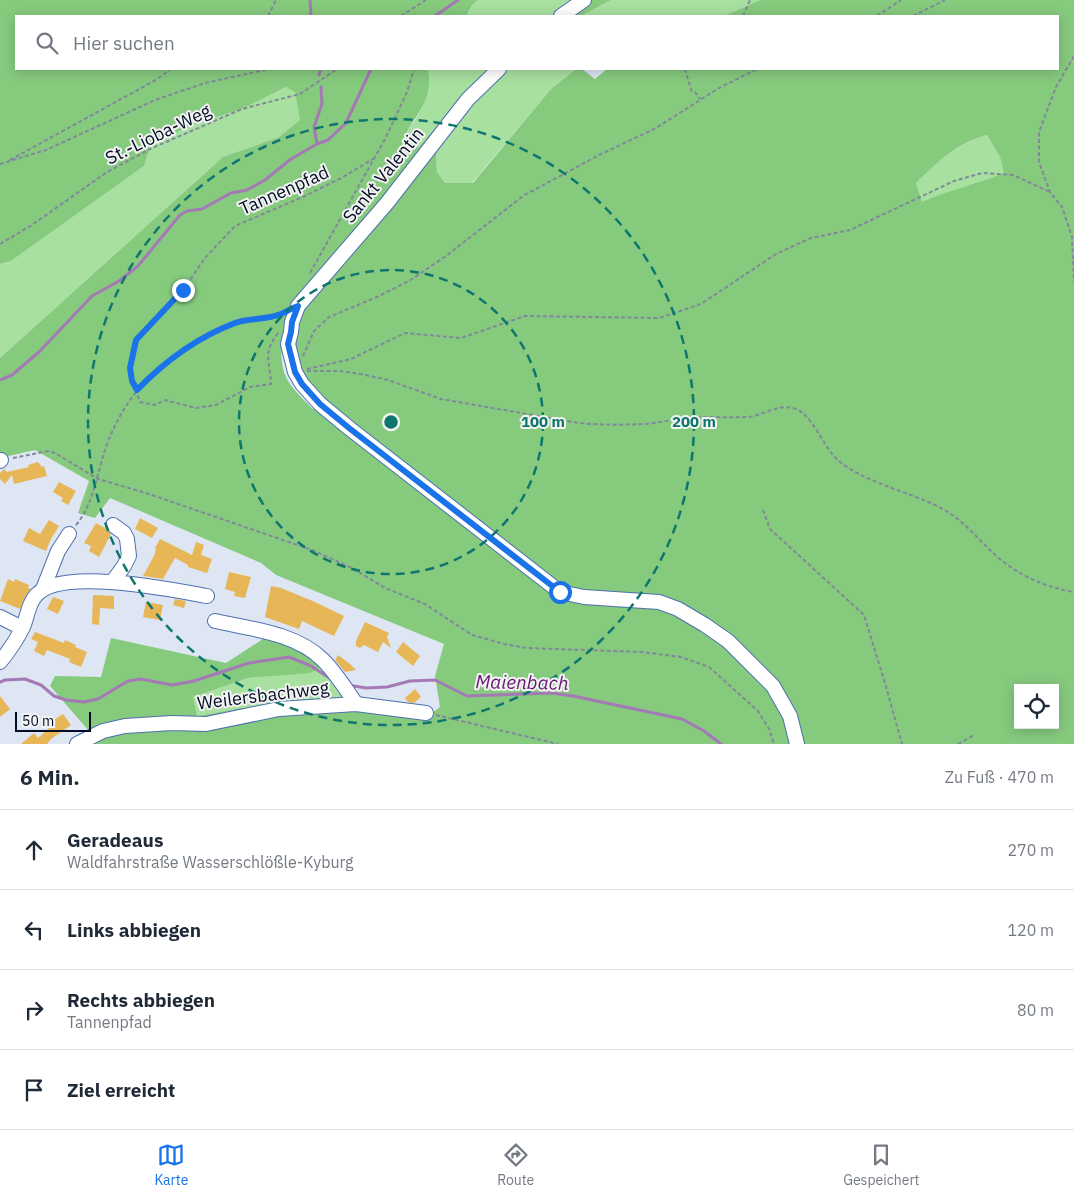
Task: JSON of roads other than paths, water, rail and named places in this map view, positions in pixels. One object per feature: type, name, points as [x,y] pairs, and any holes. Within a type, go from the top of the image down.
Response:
[{"type":"street","points":[[562,15],[584,0]]},
{"type":"street","name":"Sankt Valentin","points":[[498,70],[468,99],[387,203],[298,306],[292,322],[288,344],[295,372],[302,384],[320,404],[560,592],[605,600],[659,602],[678,608],[728,641],[773,686],[790,716],[797,744]]},
{"type":"street","points":[[113,525],[124,532],[127,539],[129,556],[113,581]]},
{"type":"street","points":[[44,589],[58,552],[69,534]]},
{"type":"street","points":[[0,661],[11,648],[22,628],[34,598],[44,589],[61,584],[113,581],[207,596]]},
{"type":"street","points":[[0,617],[22,628]]},
{"type":"street","points":[[215,621],[261,631],[302,644],[323,659],[356,704]]},
{"type":"street","name":"Weilersbachweg","points":[[77,744],[103,731],[125,726],[172,723],[206,724],[279,709],[356,704],[426,713]]},
{"type":"waterway","points":[[310,0],[311,15]]},
{"type":"waterway","points":[[436,15],[458,0]]},
{"type":"waterway","points":[[319,75],[321,70]]},
{"type":"waterway","points":[[0,380],[12,375],[39,352],[92,296],[119,281],[138,266],[180,215],[187,211],[202,209],[231,193],[247,190],[265,180],[291,159],[328,140],[346,123],[371,70]]},
{"type":"waterway","points":[[317,144],[314,127],[322,104],[321,87]]},
{"type":"waterway","name":"Maienbach","points":[[0,682],[25,679],[41,685],[54,696],[66,700],[84,702],[98,699],[128,681],[141,679],[172,685],[194,681],[249,663],[289,657],[311,666],[334,681]]},
{"type":"waterway","name":"Maienbach","points":[[348,685],[366,688],[387,687],[410,681],[435,680],[467,696],[551,693],[573,696],[682,719],[704,731],[721,744]]}]
